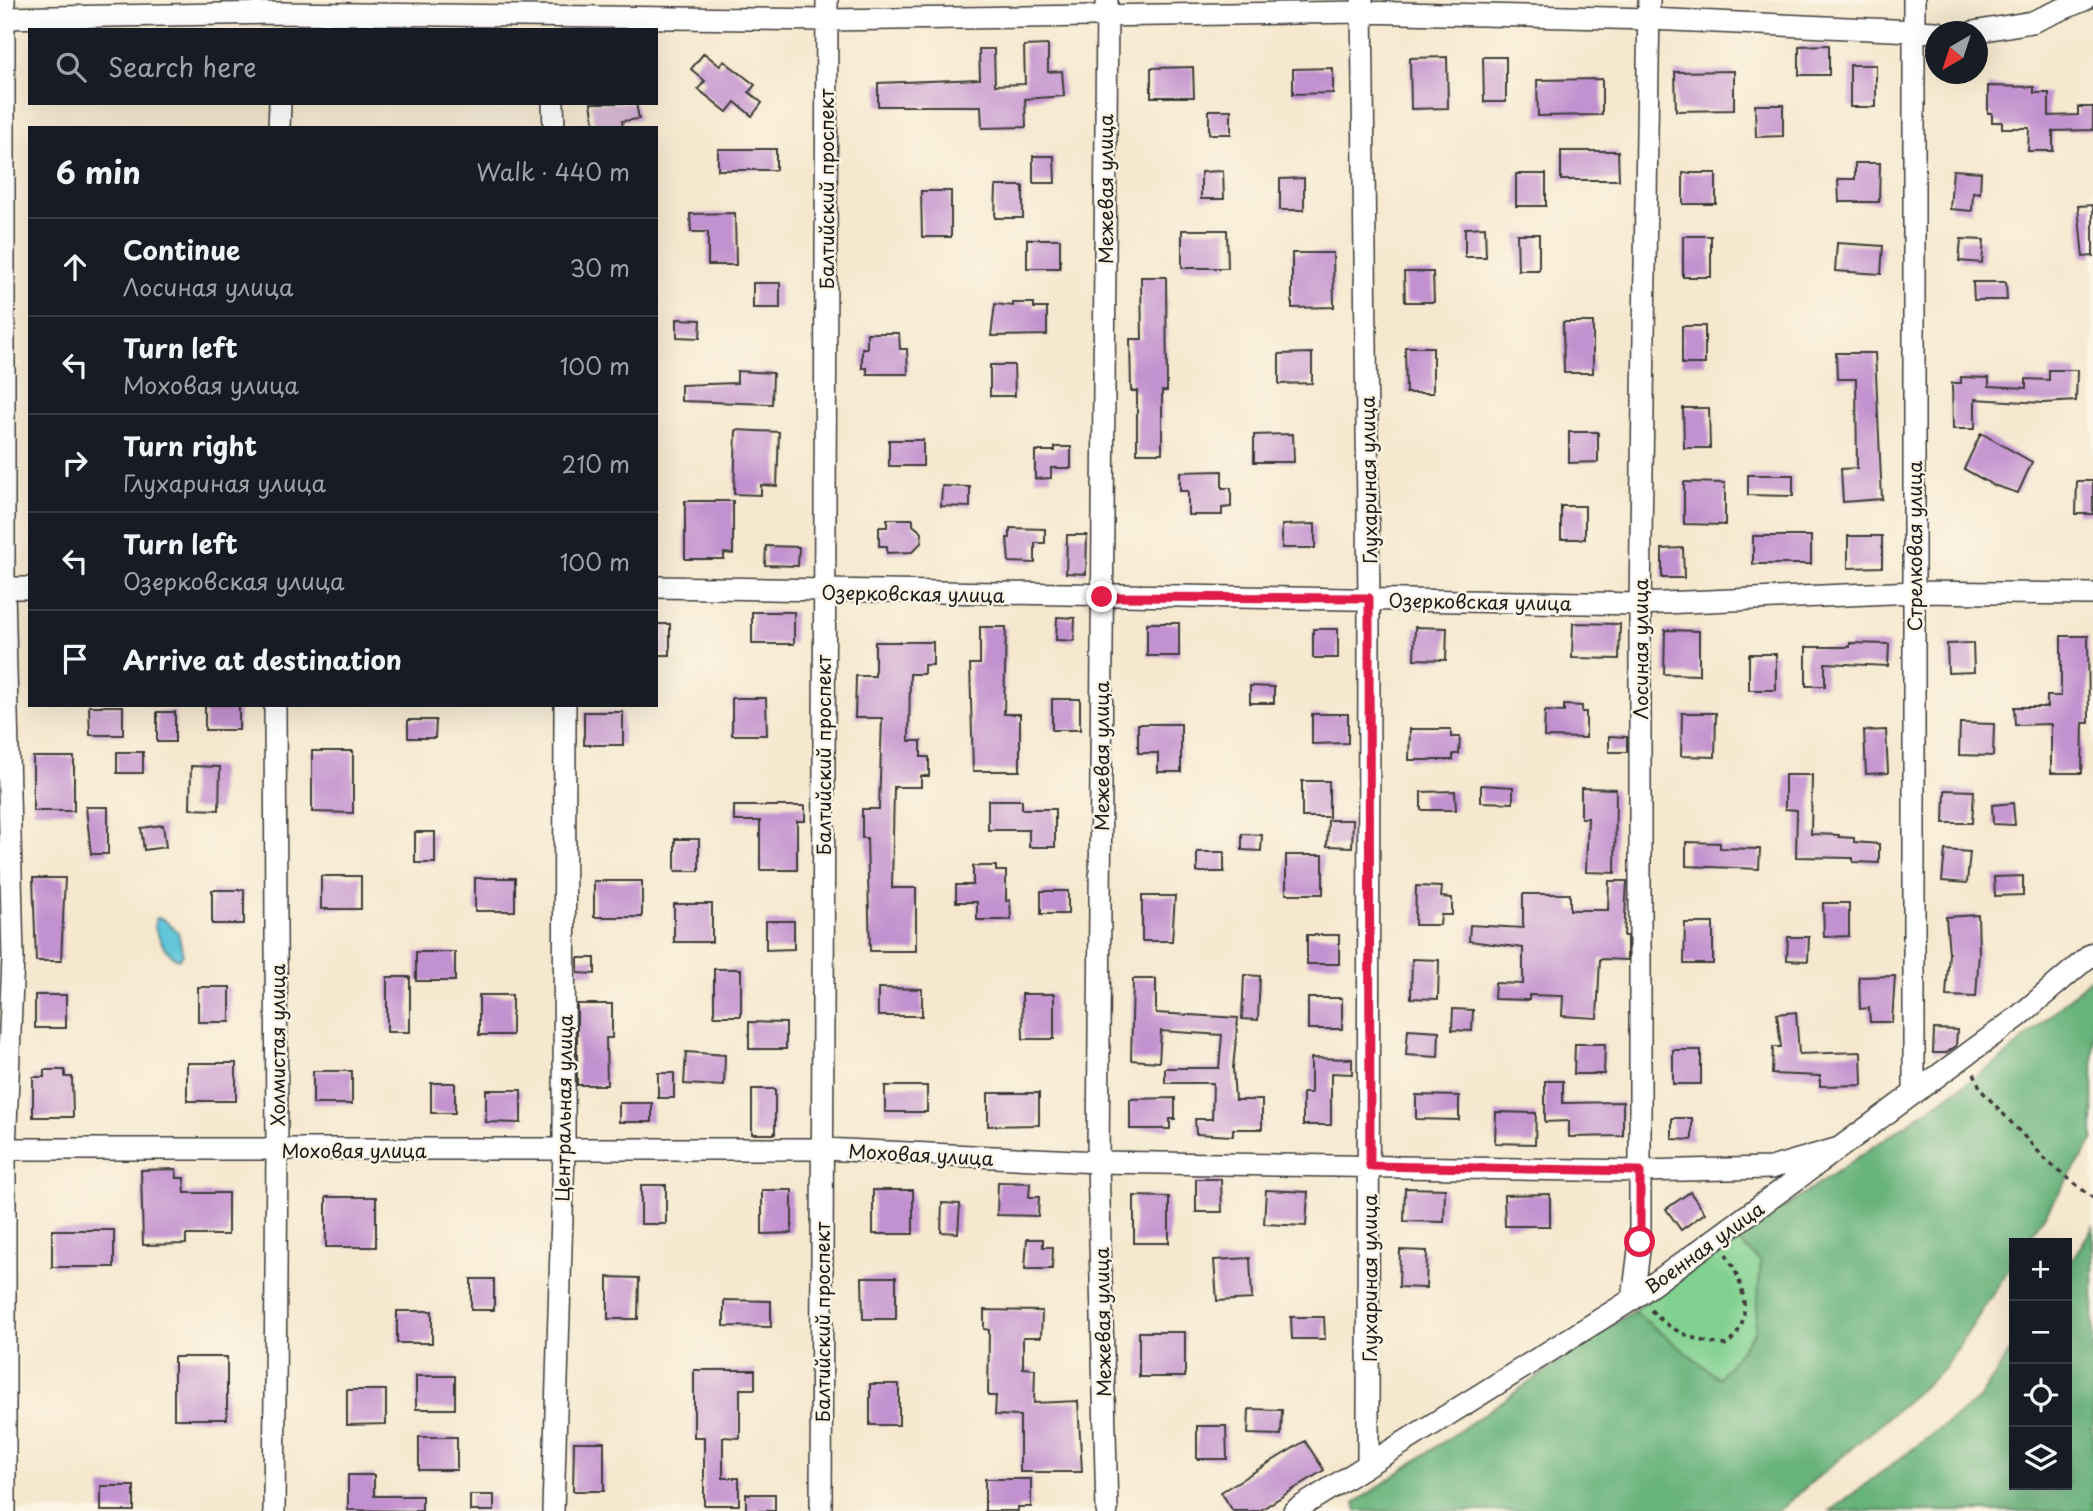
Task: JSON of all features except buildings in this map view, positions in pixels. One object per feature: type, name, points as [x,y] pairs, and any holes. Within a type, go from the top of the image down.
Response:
[{"type":"street","name":"Стрелковая улица","points":[[1914,0],[1914,1093]]},
{"type":"street","points":[[1988,29],[2032,22],[2084,0],[2093,14]]},
{"type":"street","points":[[5,1511],[3,1149],[13,958],[2,588],[3,12],[551,15],[1362,6],[1649,9],[1925,31]]},
{"type":"street","name":"Глухариная улица","points":[[1362,6],[1369,598],[1368,1464]]},
{"type":"street","name":"Межевая улица","points":[[1107,7],[1098,1162],[1107,1511]]},
{"type":"street","name":"Лосиная улица","points":[[1640,1303],[1640,604],[1649,9]]},
{"type":"street","name":"Балтийский проспект","points":[[821,1511],[827,10]]},
{"type":"street","points":[[279,126],[280,105]]},
{"type":"street","points":[[553,105],[554,126]]},
{"type":"street","name":"Озерковская улица","points":[[658,587],[1102,597],[1369,598],[1640,604],[1915,592],[2093,594]]},
{"type":"street","points":[[2,588],[28,588]]},
{"type":"street","name":"Холмистая улица","points":[[274,1511],[277,1151],[275,707]]},
{"type":"street","name":"Центральная улица","points":[[553,1511],[564,1149],[565,707]]},
{"type":"street","name":"Военная улица","points":[[1294,1511],[1368,1464],[1640,1303],[1839,1148],[2018,1017],[2093,953]]},
{"type":"street","name":"Моховая улица","points":[[3,1149],[823,1149],[1098,1162],[1640,1171],[1771,1168],[1839,1148]]},
{"type":"path","points":[[1966,1055],[1982,1090],[2048,1163],[2093,1198]]},
{"type":"path","points":[[1640,1303],[1659,1319],[1701,1342],[1725,1345],[1738,1337],[1746,1317],[1735,1269],[1727,1255]]},
{"type":"green space","points":[[2093,976],[2093,1141],[2029,1238],[2009,1238],[2009,1269],[1944,1369],[1778,1511],[1357,1511],[1355,1503],[1633,1311],[1719,1378],[1755,1331],[1761,1262],[1737,1240],[2006,1056]]},
{"type":"green space","points":[[2093,1227],[2093,1511],[1830,1511],[1979,1399],[2009,1354],[2009,1490],[2072,1490],[2072,1259]]},
{"type":"green space","points":[[1737,1240],[1761,1262],[1755,1331],[1719,1379],[1633,1311]]},
{"type":"water","points":[[157,918],[163,919],[178,932],[183,955],[178,959],[169,953],[161,940],[154,926]]},
{"type":"route","points":[[1102,597],[1369,598],[1370,1166],[1640,1171],[1640,1242]]}]
